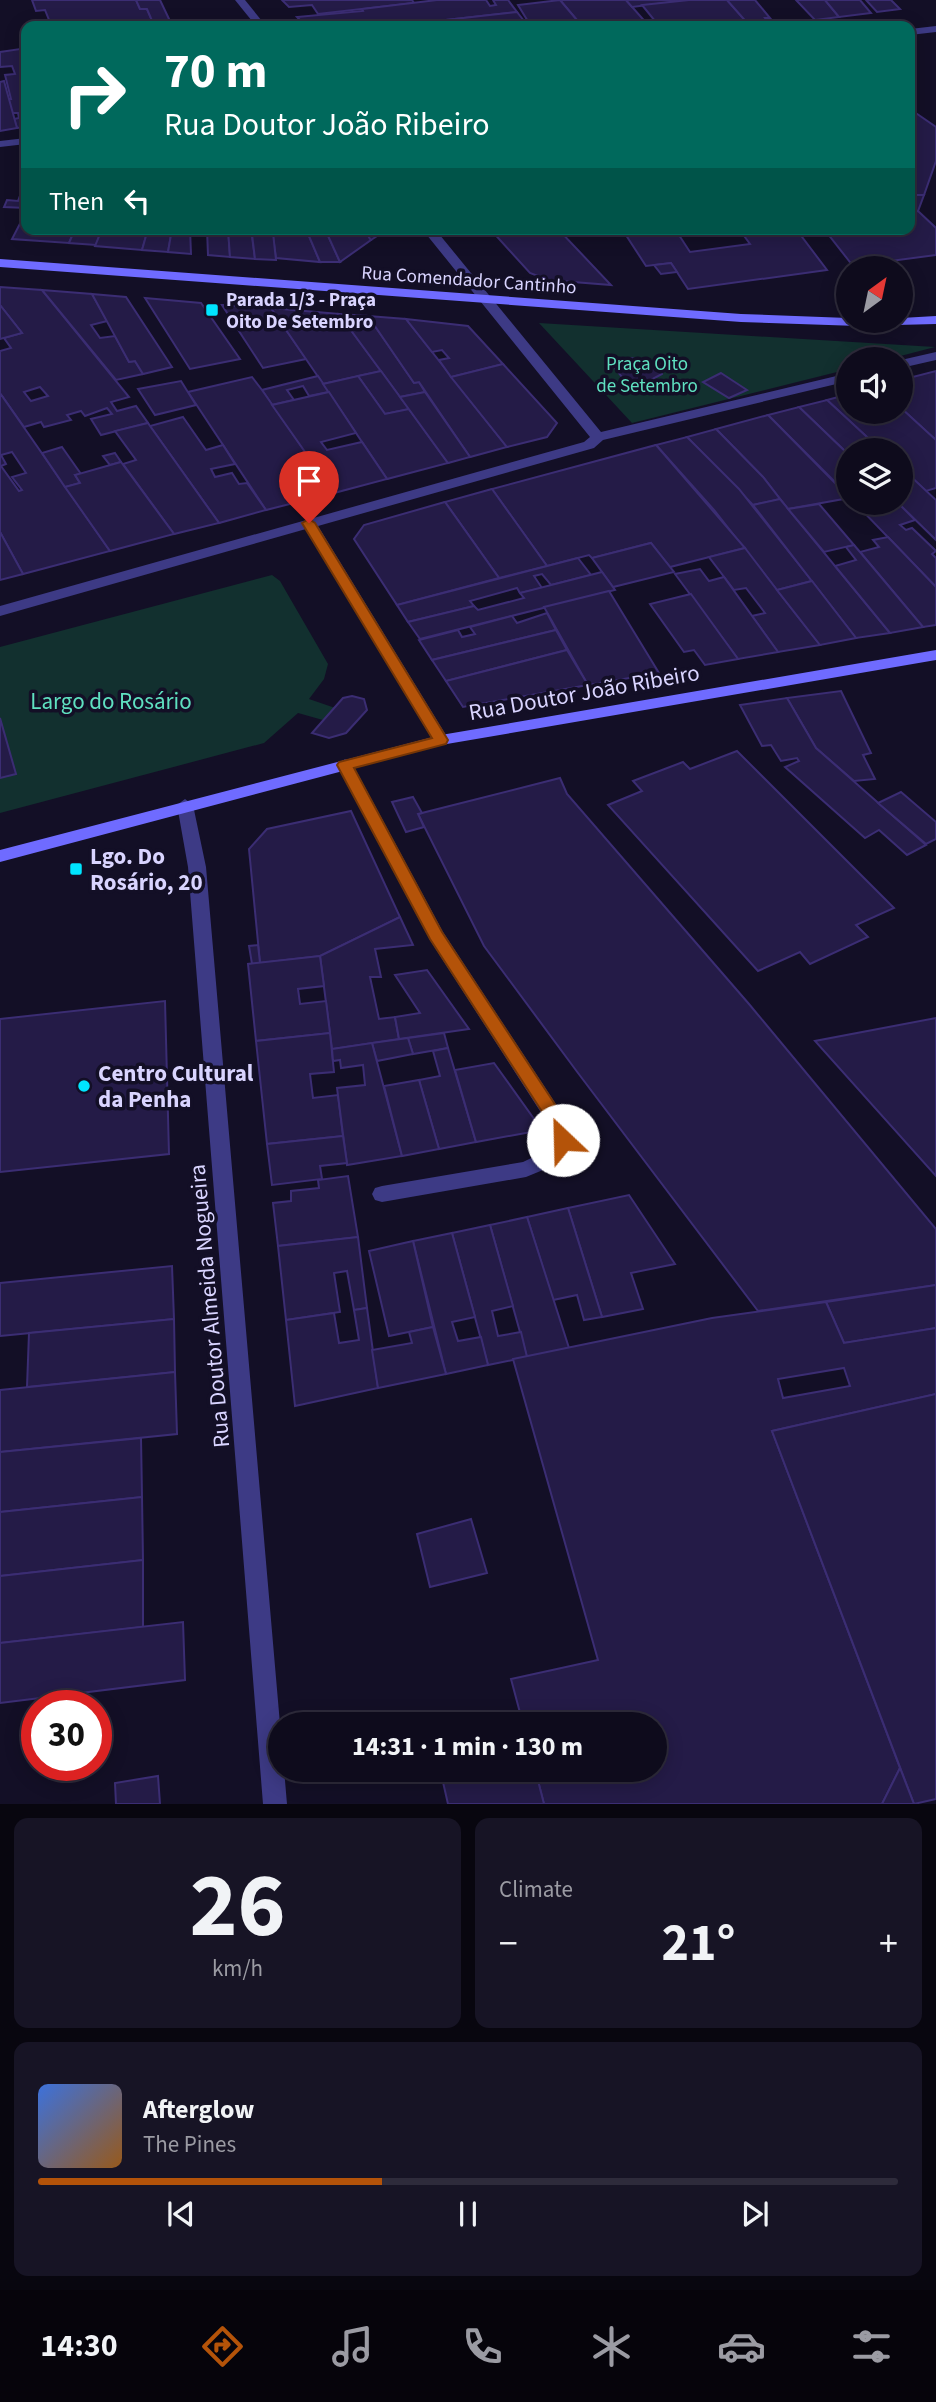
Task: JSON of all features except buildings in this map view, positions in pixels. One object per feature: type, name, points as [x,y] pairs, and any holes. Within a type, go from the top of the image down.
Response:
[{"type":"main road","name":"Rua Comendador Cantinho","points":[[0,263],[488,301],[809,321],[899,323],[936,320]]},
{"type":"main road","name":"Rua Doutor João Ribeiro","points":[[0,856],[441,740],[936,654]]},
{"type":"street","points":[[240,0],[257,21]]},
{"type":"street","points":[[915,32],[936,29]]},
{"type":"street","points":[[0,144],[21,142]]},
{"type":"street","points":[[433,235],[597,437]]},
{"type":"street","points":[[913,361],[936,356]]},
{"type":"street","points":[[0,611],[589,445],[597,437],[836,380]]},
{"type":"street","points":[[309,523],[441,740]]},
{"type":"street","points":[[345,765],[436,935],[558,1123],[563,1140],[553,1157],[526,1169],[382,1194]]},
{"type":"street","name":"Rua Doutor Almeida Nogueira","points":[[185,806],[197,867],[275,1804]]},
{"type":"green space","name":"Praça Oito de Setembro","points":[[539,323],[935,347],[913,353],[913,347],[836,347],[836,372],[632,423]]},
{"type":"green space","name":"Largo do Rosário","points":[[272,575],[280,581],[328,664],[324,679],[309,699],[341,710],[330,722],[298,713],[264,743],[0,813],[0,647]]},
{"type":"place","name":"Parada 1/3 - Praça Oito De Setembro","points":[[212,310]]},
{"type":"place","name":"Lgo. Do Rosário, 20","points":[[76,869]]},
{"type":"place","name":"Centro Cultural da Penha","points":[[84,1086]]},
{"type":"route","points":[[309,523],[441,740],[345,765],[436,935],[558,1123],[563,1140]]}]
